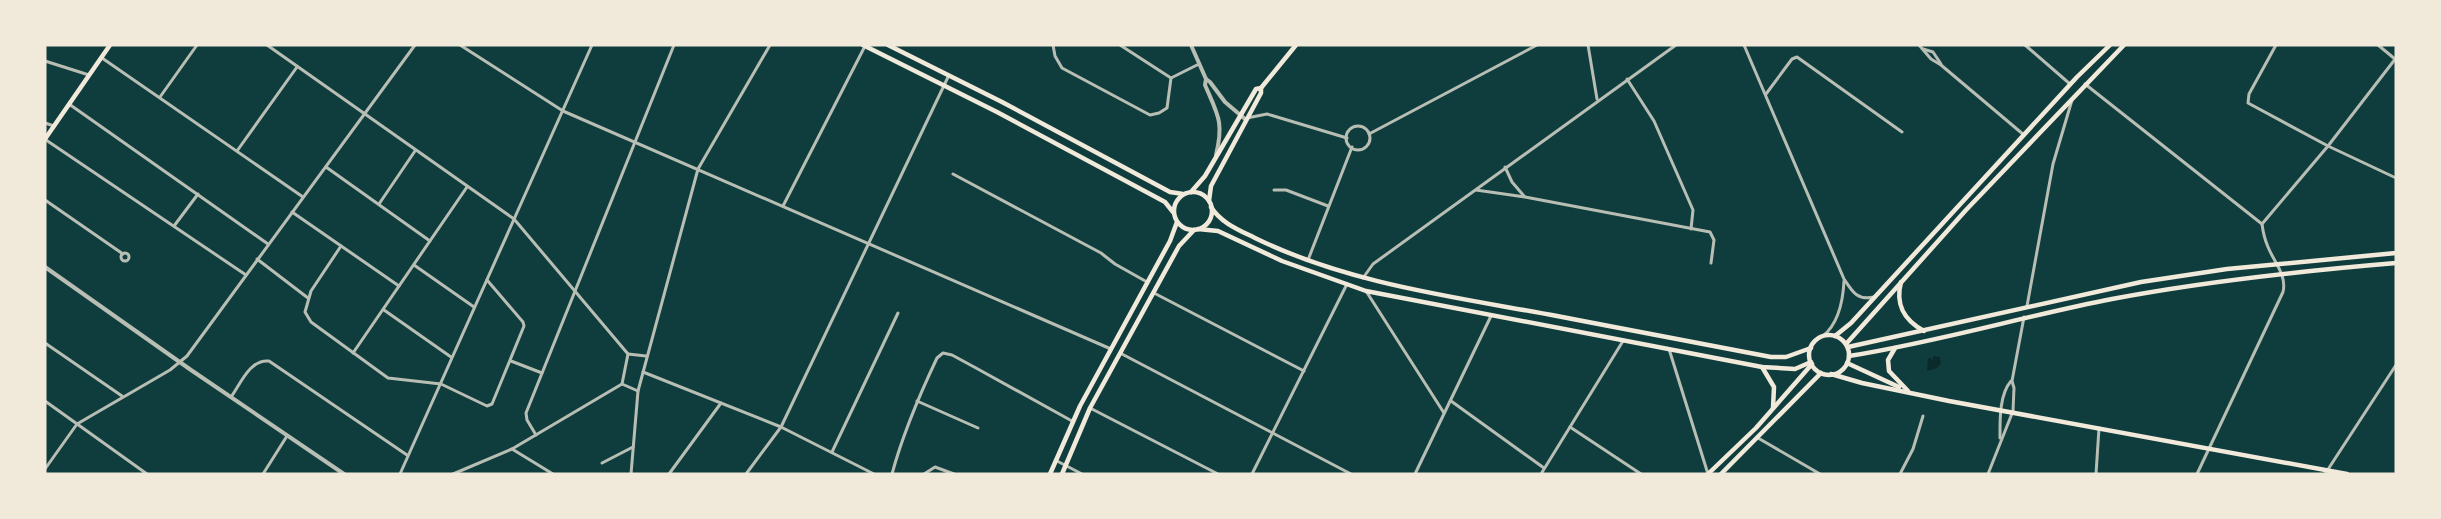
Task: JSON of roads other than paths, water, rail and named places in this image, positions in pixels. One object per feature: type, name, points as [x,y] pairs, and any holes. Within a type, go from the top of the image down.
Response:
[{"type":"main road","points":[[45,139],[110,45]]},
{"type":"main road","points":[[864,45],[1165,202],[1177,222],[1184,228],[1215,230],[1282,261],[1346,286],[1762,367],[1795,369],[1811,363]]},
{"type":"main road","points":[[888,45],[1170,192],[1202,194],[1217,215],[1231,225],[1308,260],[1363,278],[1458,298],[1771,357],[1792,355],[1811,348],[1822,336],[1835,336],[1847,345],[1849,356],[1847,363],[1840,371],[1831,374]]},
{"type":"main road","points":[[1191,192],[1205,176],[1256,89],[1261,88],[1296,45]]},
{"type":"main road","points":[[1835,336],[1851,323],[2070,84],[2110,45]]},
{"type":"main road","points":[[1847,345],[1901,281],[2074,94],[2124,45]]},
{"type":"main road","points":[[1062,474],[1090,408],[1179,246],[1196,229],[1208,222],[1211,186],[1261,93],[1261,88]]},
{"type":"main road","points":[[1173,212],[1176,201],[1183,194]]},
{"type":"main road","points":[[1050,474],[1072,421],[1148,283],[1170,241],[1177,222]]},
{"type":"main road","points":[[1847,345],[1924,331],[2141,282],[2277,263],[2396,253]]},
{"type":"main road","points":[[1849,356],[1895,348],[2024,316],[2168,289],[2281,273],[2396,262]]},
{"type":"main road","points":[[1901,281],[1899,293],[1902,312],[1912,324],[1924,331]]},
{"type":"main road","points":[[1708,474],[1773,410],[1811,363],[1811,348]]},
{"type":"main road","points":[[1895,348],[1888,360],[1888,371],[1908,391]]},
{"type":"main road","points":[[1811,363],[1821,373],[1862,384],[2001,408],[2326,472],[2347,474]]},
{"type":"main road","points":[[1847,363],[1908,391]]},
{"type":"main road","points":[[1762,367],[1774,387],[1773,410]]},
{"type":"main road","points":[[1720,474],[1821,373]]},
{"type":"street","points":[[160,97],[197,45]]},
{"type":"street","points":[[267,45],[514,219],[628,354],[646,356]]},
{"type":"street","points":[[45,469],[78,424],[180,362],[415,45]]},
{"type":"street","points":[[460,45],[563,111],[1111,349]]},
{"type":"street","points":[[400,474],[592,45]]},
{"type":"street","points":[[536,435],[527,420],[526,413],[674,45]]},
{"type":"street","points":[[631,474],[638,391],[642,372],[698,169],[770,45]]},
{"type":"street","points":[[783,206],[864,45]]},
{"type":"street","points":[[1053,45],[1056,59],[1062,68],[1150,115],[1160,114],[1167,108],[1171,78]]},
{"type":"street","points":[[1120,45],[1171,78]]},
{"type":"street","points":[[1191,45],[1206,79],[1225,102],[1245,119],[1257,114],[1267,114],[1347,138],[1352,147],[1358,150],[1369,142],[1369,134],[1365,128],[1358,126],[1350,129],[1347,138]]},
{"type":"street","points":[[1369,134],[1537,45]]},
{"type":"street","points":[[1588,45],[1597,100]]},
{"type":"street","points":[[1363,278],[1373,264],[1676,45]]},
{"type":"street","points":[[1744,45],[1844,279],[1856,295],[1863,298],[1874,297]]},
{"type":"street","points":[[1919,45],[1931,59],[1941,64],[2024,135]]},
{"type":"street","points":[[2025,45],[2070,84]]},
{"type":"street","points":[[2276,45],[2249,94],[2248,102],[2252,107],[2396,178]]},
{"type":"street","points":[[2262,224],[2328,146],[2395,59],[2378,45]]},
{"type":"street","points":[[1766,95],[1792,59],[1797,57],[1902,132]]},
{"type":"street","points":[[101,58],[303,197]]},
{"type":"street","points":[[45,61],[89,75]]},
{"type":"street","points":[[1171,78],[1199,64]]},
{"type":"street","points":[[237,151],[297,67]]},
{"type":"street","points":[[746,474],[781,427],[949,75]]},
{"type":"street","points":[[1206,79],[1205,85],[1221,128],[1215,159]]},
{"type":"street","points":[[1627,79],[1654,121],[1689,199],[1694,213],[1691,229]]},
{"type":"street","points":[[2085,84],[2262,224],[2266,243],[2281,273],[2283,292],[2197,474]]},
{"type":"street","points":[[2027,306],[2053,164],[2074,94]]},
{"type":"street","points":[[69,104],[268,244]]},
{"type":"street","points":[[45,123],[54,126]]},
{"type":"street","points":[[45,139],[246,274]]},
{"type":"street","points":[[1308,260],[1352,147]]},
{"type":"street","points":[[378,204],[415,151]]},
{"type":"street","points":[[326,167],[430,241]]},
{"type":"street","points":[[1505,167],[1512,182],[1525,197]]},
{"type":"street","points":[[953,174],[1101,254],[1148,283]]},
{"type":"street","points":[[353,353],[467,188]]},
{"type":"street","points":[[1274,190],[1286,190],[1329,207]]},
{"type":"street","points":[[1474,190],[1525,197],[1712,234],[1714,240],[1711,263]]},
{"type":"street","points":[[174,226],[198,194]]},
{"type":"street","points":[[45,200],[123,254]]},
{"type":"street","points":[[292,212],[399,286]]},
{"type":"street","points":[[341,246],[308,298],[305,312],[309,320],[390,379],[441,384],[490,405],[524,329],[523,322],[487,279]]},
{"type":"street","points":[[257,259],[308,298]]},
{"type":"street","points":[[414,265],[474,307]]},
{"type":"street","points":[[45,267],[344,474]]},
{"type":"street","points":[[1822,336],[1830,328],[1839,311],[1844,279]]},
{"type":"street","points":[[1252,474],[1346,286]]},
{"type":"street","points":[[1366,291],[1444,413]]},
{"type":"street","points":[[1154,293],[1304,371]]},
{"type":"street","points":[[383,309],[451,357]]},
{"type":"street","points":[[832,453],[898,313]]},
{"type":"street","points":[[1415,474],[1491,316]]},
{"type":"street","points":[[1988,474],[2013,411],[2012,381],[2024,316]]},
{"type":"street","points":[[1541,474],[1623,341]]},
{"type":"street","points":[[45,343],[123,397]]},
{"type":"street","points":[[1669,349],[1708,474]]},
{"type":"street","points":[[892,474],[917,400],[938,358],[946,353],[1072,421]]},
{"type":"street","points":[[1120,353],[1352,474]]},
{"type":"street","points":[[456,474],[512,449],[622,384],[628,354]]},
{"type":"street","points":[[231,397],[254,365],[261,361],[269,361],[408,456]]},
{"type":"street","points":[[511,361],[542,373]]},
{"type":"street","points":[[2326,472],[2396,365]]},
{"type":"street","points":[[642,372],[781,427],[870,473]]},
{"type":"street","points":[[2000,440],[2001,408],[2007,386],[2012,381]]},
{"type":"street","points":[[622,384],[638,391]]},
{"type":"street","points":[[917,400],[978,428]]},
{"type":"street","points":[[1451,400],[1545,468]]},
{"type":"street","points":[[45,401],[147,474]]},
{"type":"street","points":[[669,474],[721,403]]},
{"type":"street","points":[[1090,408],[1218,474]]},
{"type":"street","points":[[1900,474],[1909,458],[1923,416]]},
{"type":"street","points":[[1570,427],[1641,474]]},
{"type":"street","points":[[2096,474],[2099,428]]},
{"type":"street","points":[[262,474],[287,436]]},
{"type":"street","points":[[1758,438],[1820,474]]},
{"type":"street","points":[[602,463],[633,447]]},
{"type":"street","points":[[512,449],[553,474]]},
{"type":"street","points":[[1055,460],[1082,474]]},
{"type":"street","points":[[924,474],[935,467],[954,474]]},
{"type":"water","points":[[1933,356],[1940,357],[1941,363],[1937,368],[1927,371],[1928,358],[1933,361]]}]
